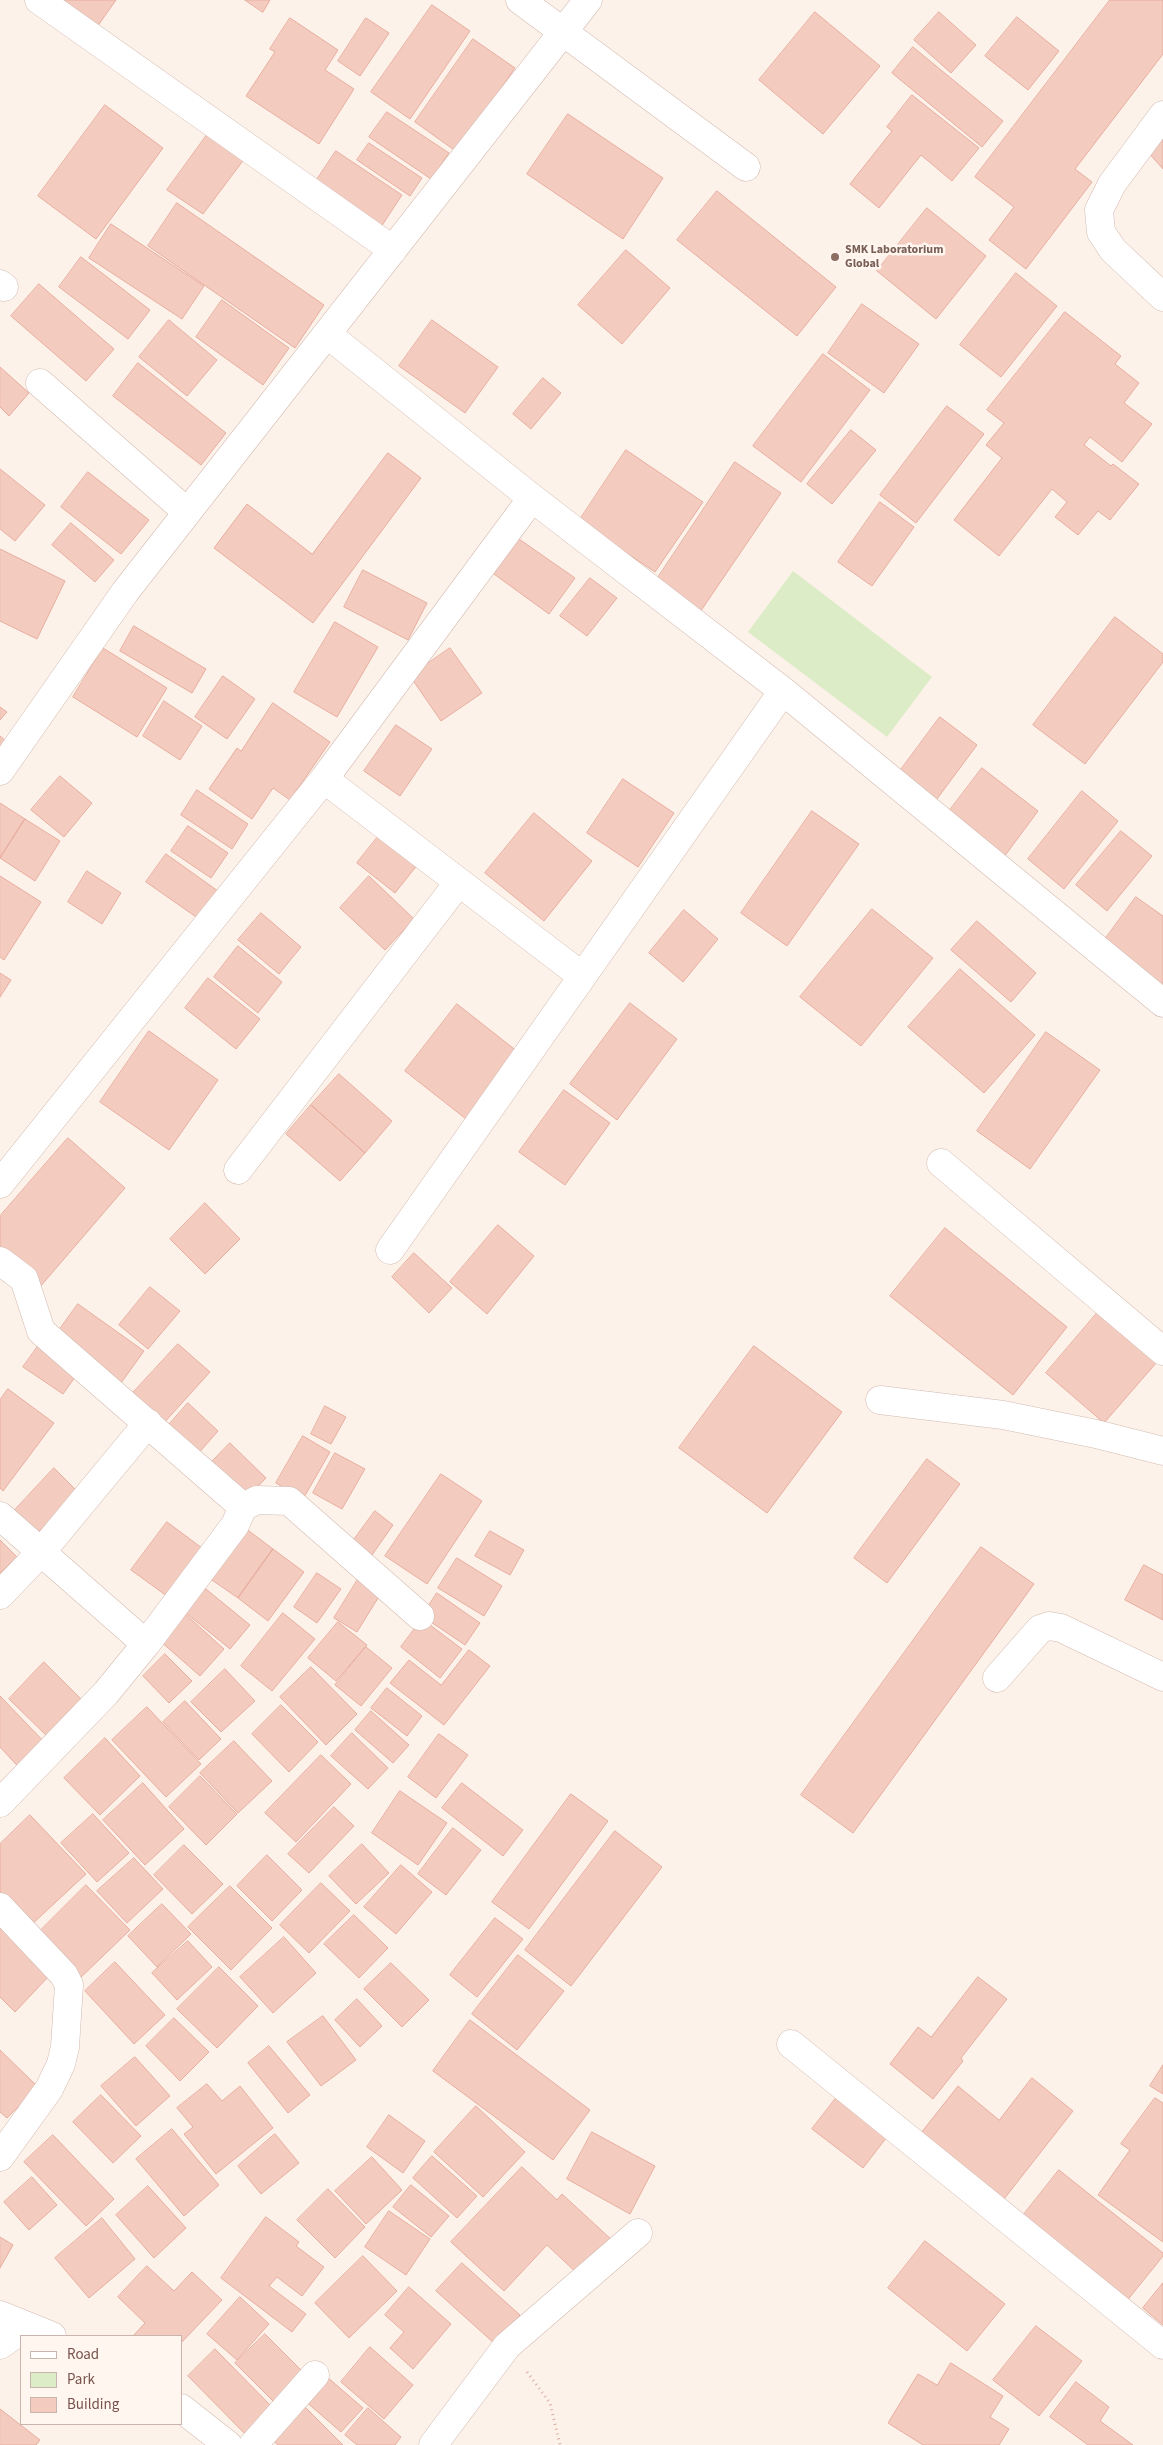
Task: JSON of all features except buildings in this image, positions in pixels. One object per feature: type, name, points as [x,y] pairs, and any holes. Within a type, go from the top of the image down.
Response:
[{"type":"street","points":[[39,0],[393,250]]},
{"type":"street","points":[[520,0],[746,167]]},
{"type":"street","points":[[0,771],[125,592],[588,0]]},
{"type":"street","points":[[1163,115],[1112,184],[1099,210],[1101,232],[1113,250],[1163,297]]},
{"type":"street","points":[[327,334],[532,498],[783,692],[1163,1003]]},
{"type":"street","points":[[40,383],[187,512]]},
{"type":"street","points":[[0,1184],[324,779],[532,498]]},
{"type":"street","points":[[390,1250],[783,692]]},
{"type":"street","points":[[324,779],[582,976]]},
{"type":"street","points":[[238,1170],[459,882]]},
{"type":"street","points":[[941,1163],[1163,1351]]},
{"type":"street","points":[[0,1261],[24,1279],[41,1331],[243,1507]]},
{"type":"street","points":[[880,1400],[1003,1415],[1096,1434],[1163,1451]]},
{"type":"street","points":[[0,1595],[42,1552],[148,1423]]},
{"type":"street","points":[[0,1803],[106,1693],[146,1644],[235,1525],[243,1507],[257,1500],[289,1501],[420,1616]]},
{"type":"street","points":[[0,1516],[146,1644]]},
{"type":"street","points":[[997,1678],[1040,1629],[1049,1626],[1061,1628],[1163,1676]]},
{"type":"street","points":[[0,1907],[64,1975],[69,1985],[65,2047],[61,2064],[49,2089],[0,2157]]},
{"type":"street","points":[[792,2044],[1163,2345]]},
{"type":"street","points":[[433,2445],[507,2346],[638,2233]]},
{"type":"street","points":[[0,2316],[50,2335]]},
{"type":"street","points":[[0,2345],[27,2326]]},
{"type":"street","points":[[253,2445],[315,2375]]},
{"type":"street","points":[[182,2409],[228,2445]]},
{"type":"path","points":[[507,2346],[550,2403],[560,2445]]},
{"type":"green space","points":[[793,571],[932,677],[887,737],[748,632]]},
{"type":"place","name":"SMK Laboratorium Global","points":[[835,257]]}]
